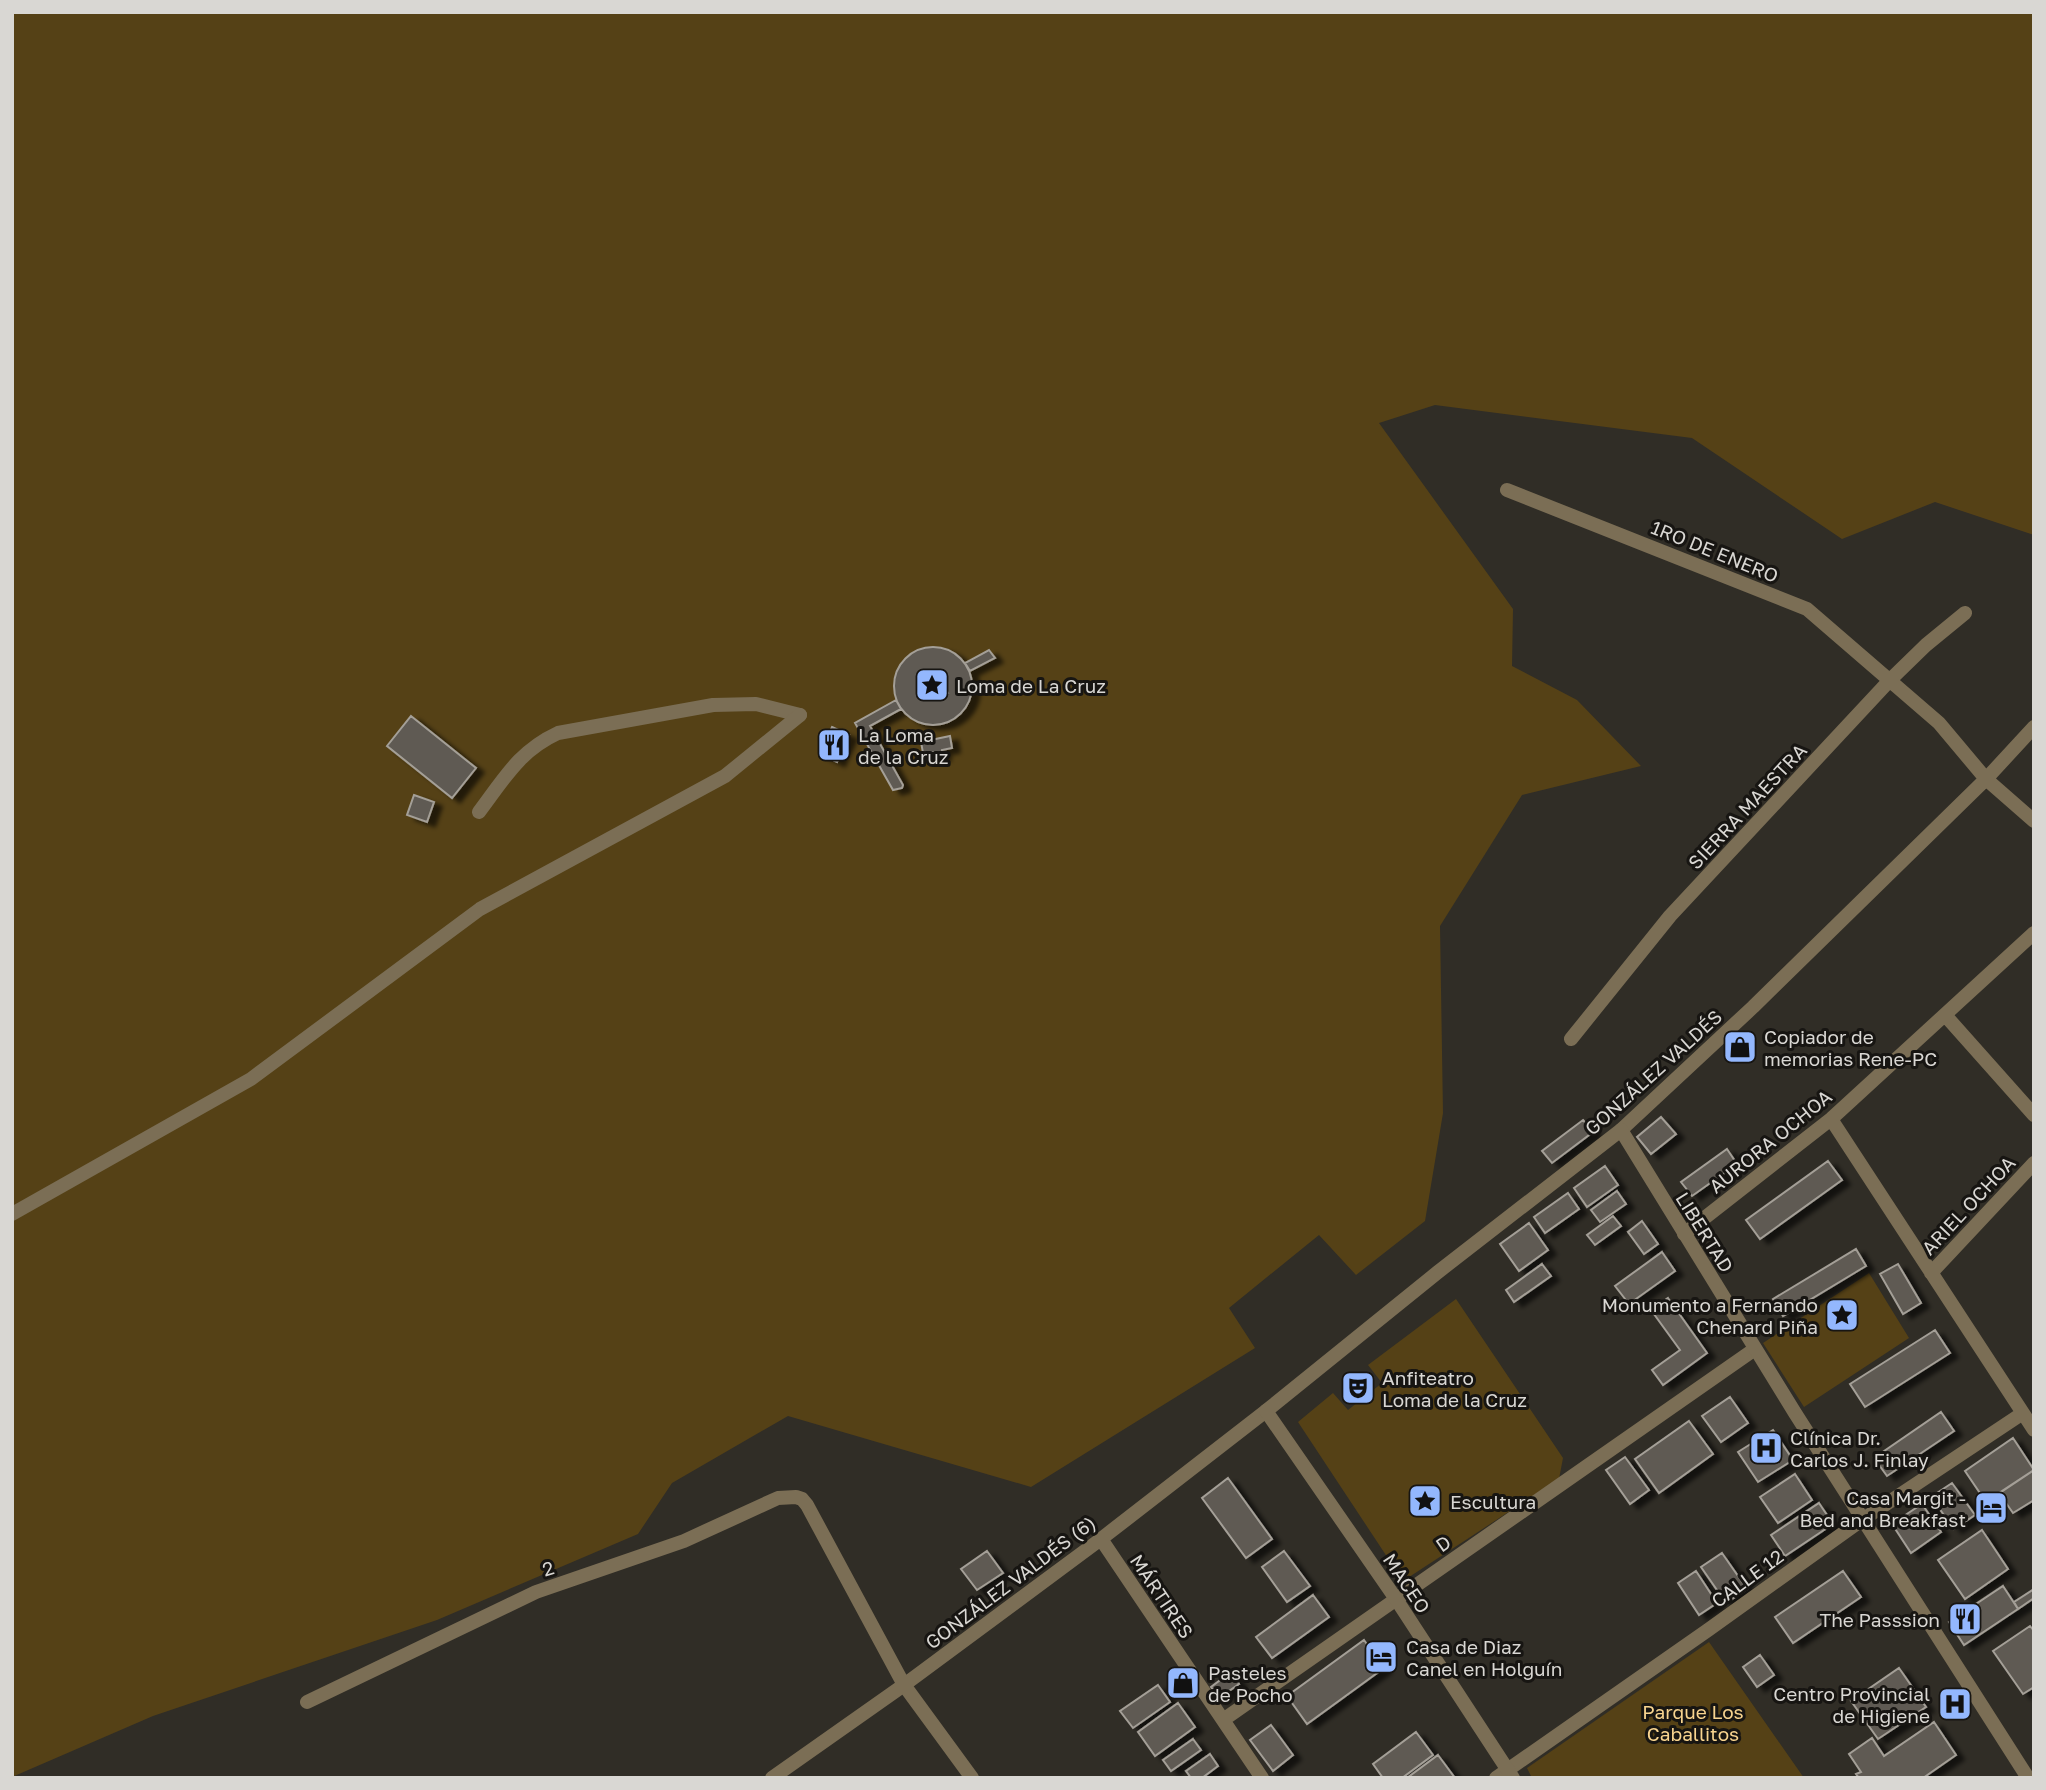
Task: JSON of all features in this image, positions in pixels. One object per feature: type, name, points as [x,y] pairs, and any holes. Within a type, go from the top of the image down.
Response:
[{"type":"street","name":"1RO DE ENERO","points":[[1507,490],[1807,609],[1939,723],[1986,779],[2034,821]]},
{"type":"street","name":"SIERRA MAESTRA","points":[[1571,1039],[1670,916],[1890,680],[1926,645],[1965,613]]},
{"type":"street","points":[[12,1214],[251,1079],[480,909],[725,776],[800,715],[756,704],[713,705],[558,733],[538,742],[522,756],[479,812]]},
{"type":"street","name":"GONZÁLEZ VALDÉS","points":[[1266,1411],[1438,1272],[1621,1130],[1753,1007],[1986,779],[2034,727]]},
{"type":"street","name":"AURORA OCHOA","points":[[1684,1234],[1831,1119],[2034,933]]},
{"type":"street","points":[[1945,1015],[2034,1115]]},
{"type":"street","points":[[1831,1119],[2034,1430]]},
{"type":"street","name":"LIBERTAD","points":[[1621,1130],[1755,1349],[2028,1778]]},
{"type":"street","name":"ARIEL OCHOA","points":[[1931,1273],[2034,1163]]},
{"type":"street","name":"D","points":[[1223,1720],[1755,1349]]},
{"type":"street","name":"GONZÁLEZ VALDÉS (6)","points":[[773,1778],[1101,1539],[1266,1411]]},
{"type":"street","name":"MACEO","points":[[1266,1411],[1396,1599],[1506,1775]]},
{"type":"street","name":"CALLE 12","points":[[1506,1775],[1862,1519],[2023,1413]]},
{"type":"street","name":"2","points":[[307,1702],[536,1592],[684,1541],[778,1498],[796,1497],[807,1505],[904,1685]]},
{"type":"street","name":"MÁRTIRES","points":[[1101,1539],[1262,1778]]},
{"type":"street","points":[[904,1685],[972,1778]]},
{"type":"green space","points":[[12,12],[2034,12],[2034,535],[1935,502],[1842,539],[1692,438],[1435,405],[1379,423],[1513,609],[1512,666],[1577,700],[1641,766],[1522,795],[1440,926],[1443,1113],[1425,1221],[1356,1275],[1319,1235],[1229,1308],[1255,1348],[1031,1487],[788,1416],[672,1483],[638,1534],[437,1620],[153,1716],[12,1777]]},
{"type":"green space","points":[[1869,1273],[1909,1338],[1804,1407],[1763,1343]]},
{"type":"green space","points":[[1456,1299],[1563,1458],[1559,1479],[1403,1581],[1298,1422],[1333,1393],[1348,1410],[1382,1383],[1368,1365]]},
{"type":"green space","name":"Parque Los Caballitos","points":[[1709,1642],[1804,1778],[1532,1778],[1527,1768]]},
{"type":"building","points":[[933,647],[948,650],[961,658],[969,671],[972,686],[969,701],[961,714],[948,722],[933,725],[918,722],[905,714],[897,701],[894,686],[897,671],[905,658],[918,650]]},
{"type":"building","points":[[989,650],[995,658],[970,671],[965,663]]},
{"type":"building","points":[[943,684],[948,693],[938,698],[933,689]]},
{"type":"building","points":[[896,700],[901,709],[870,726],[903,785],[902,788],[893,790],[855,723]]},
{"type":"building","points":[[411,716],[476,768],[452,798],[387,746]]},
{"type":"building","name":"La Loma de la Cruz","points":[[832,727],[849,735],[837,762],[820,754]]},
{"type":"building","points":[[950,736],[952,748],[942,750],[943,756],[935,757],[933,752],[923,753],[921,742]]},
{"type":"building","points":[[414,795],[434,802],[427,822],[407,815]]},
{"type":"building","points":[[1661,1117],[1676,1134],[1651,1154],[1637,1137]]},
{"type":"building","points":[[1583,1120],[1593,1132],[1552,1163],[1542,1151]]},
{"type":"building","points":[[1727,1149],[1737,1164],[1692,1196],[1681,1182]]},
{"type":"building","points":[[1828,1161],[1842,1180],[1760,1239],[1746,1220]]},
{"type":"building","points":[[1605,1166],[1618,1185],[1587,1207],[1574,1188]]},
{"type":"building","points":[[1617,1191],[1626,1204],[1600,1222],[1591,1210]]},
{"type":"building","points":[[1568,1193],[1579,1209],[1545,1233],[1534,1217]]},
{"type":"building","points":[[1613,1216],[1621,1226],[1595,1245],[1587,1235]]},
{"type":"building","points":[[1642,1221],[1658,1244],[1644,1254],[1628,1232]]},
{"type":"building","points":[[1529,1223],[1548,1250],[1519,1271],[1500,1244]]},
{"type":"building","points":[[1856,1249],[1866,1266],[1783,1316],[1773,1299]]},
{"type":"building","points":[[1662,1252],[1675,1271],[1629,1304],[1615,1286]]},
{"type":"building","points":[[1542,1264],[1551,1276],[1514,1302],[1506,1290]]},
{"type":"building","points":[[1898,1264],[1921,1303],[1903,1314],[1880,1274]]},
{"type":"building","points":[[1668,1298],[1707,1353],[1663,1385],[1652,1370],[1680,1350],[1651,1310]]},
{"type":"building","points":[[1935,1330],[1950,1353],[1865,1407],[1850,1384]]},
{"type":"building","points":[[1730,1397],[1748,1423],[1721,1442],[1702,1416]]},
{"type":"building","points":[[1941,1412],[1954,1431],[1887,1476],[1874,1458]]},
{"type":"building","points":[[1689,1421],[1713,1454],[1659,1493],[1635,1459]]},
{"type":"building","points":[[1773,1430],[1793,1460],[1758,1482],[1738,1452]]},
{"type":"building","points":[[2013,1438],[2034,1470],[1986,1502],[1965,1471]]},
{"type":"building","points":[[1625,1457],[1649,1490],[1630,1504],[1606,1470]]},
{"type":"building","points":[[2034,1470],[2034,1500],[2013,1513],[1999,1493]]},
{"type":"building","points":[[1795,1474],[1812,1500],[1778,1523],[1760,1497]]},
{"type":"building","points":[[1228,1478],[1272,1539],[1246,1558],[1202,1498]]},
{"type":"building","points":[[1952,1483],[1975,1515],[1954,1529],[1931,1497]]},
{"type":"building","points":[[1819,1503],[1833,1524],[1785,1556],[1771,1535]]},
{"type":"building","points":[[1922,1504],[1941,1532],[1911,1553],[1892,1524]]},
{"type":"building","points":[[1982,1530],[2008,1569],[1965,1599],[1938,1560]]},
{"type":"building","points":[[987,1551],[1003,1573],[977,1590],[961,1569]]},
{"type":"building","points":[[1284,1551],[1310,1586],[1287,1602],[1262,1567]]},
{"type":"building","points":[[1722,1553],[1747,1589],[1726,1603],[1701,1567]]},
{"type":"building","points":[[1696,1571],[1717,1603],[1699,1615],[1678,1583]]},
{"type":"building","points":[[1843,1571],[1861,1597],[1793,1643],[1775,1617]]},
{"type":"building","points":[[2003,1586],[2018,1609],[1964,1645],[1949,1622]]},
{"type":"building","points":[[2034,1589],[2034,1598],[2018,1609],[2014,1602]]},
{"type":"building","points":[[1313,1595],[1329,1617],[1272,1658],[1256,1637]]},
{"type":"building","points":[[2030,1626],[2034,1631],[2034,1687],[2023,1694],[1993,1651]]},
{"type":"building","points":[[1364,1640],[1384,1668],[1307,1724],[1287,1696]]},
{"type":"building","points":[[1760,1655],[1774,1675],[1757,1687],[1743,1667]]},
{"type":"building","points":[[1899,1668],[1926,1707],[1878,1739],[1851,1701]]},
{"type":"building","points":[[1231,1672],[1239,1684],[1219,1698],[1211,1687]]},
{"type":"building","points":[[1158,1685],[1170,1702],[1133,1728],[1120,1711]]},
{"type":"building","points":[[1178,1703],[1195,1727],[1155,1756],[1138,1732]]},
{"type":"building","points":[[1934,1722],[1956,1755],[1923,1778],[1859,1778],[1856,1774],[1861,1772],[1849,1754],[1872,1738],[1884,1756]]},
{"type":"building","points":[[1271,1725],[1293,1755],[1273,1771],[1250,1740]]},
{"type":"building","points":[[1416,1732],[1433,1755],[1402,1778],[1383,1778],[1373,1764]]},
{"type":"building","points":[[1193,1739],[1201,1750],[1171,1771],[1163,1760]]},
{"type":"building","points":[[1210,1754],[1218,1766],[1202,1778],[1191,1778],[1186,1771]]},
{"type":"building","points":[[1438,1755],[1455,1778],[1407,1778]]},
{"type":"place","name":"Loma de La Cruz","points":[[932,685]]},
{"type":"place","name":"La Loma de la Cruz","points":[[834,745]]},
{"type":"place","name":"Copiador de memorias Rene-PC","points":[[1740,1047]]},
{"type":"place","name":"Monumento a Fernando Chenard Piña","points":[[1842,1315]]},
{"type":"place","name":"Anfiteatro Loma de la Cruz","points":[[1358,1388]]},
{"type":"place","name":"Clínica Dr. Carlos J. Finlay","points":[[1766,1448]]},
{"type":"place","name":"Escultura","points":[[1425,1501]]},
{"type":"place","name":"Casa Margit - Bed and Breakfast","points":[[1991,1508]]},
{"type":"place","name":"The Passsion","points":[[1965,1619]]},
{"type":"place","name":"Casa de Diaz Canel en Holguín","points":[[1381,1657]]},
{"type":"place","name":"Pasteles de Pocho","points":[[1183,1683]]},
{"type":"place","name":"Centro Provincial de Higiene","points":[[1955,1704]]}]
